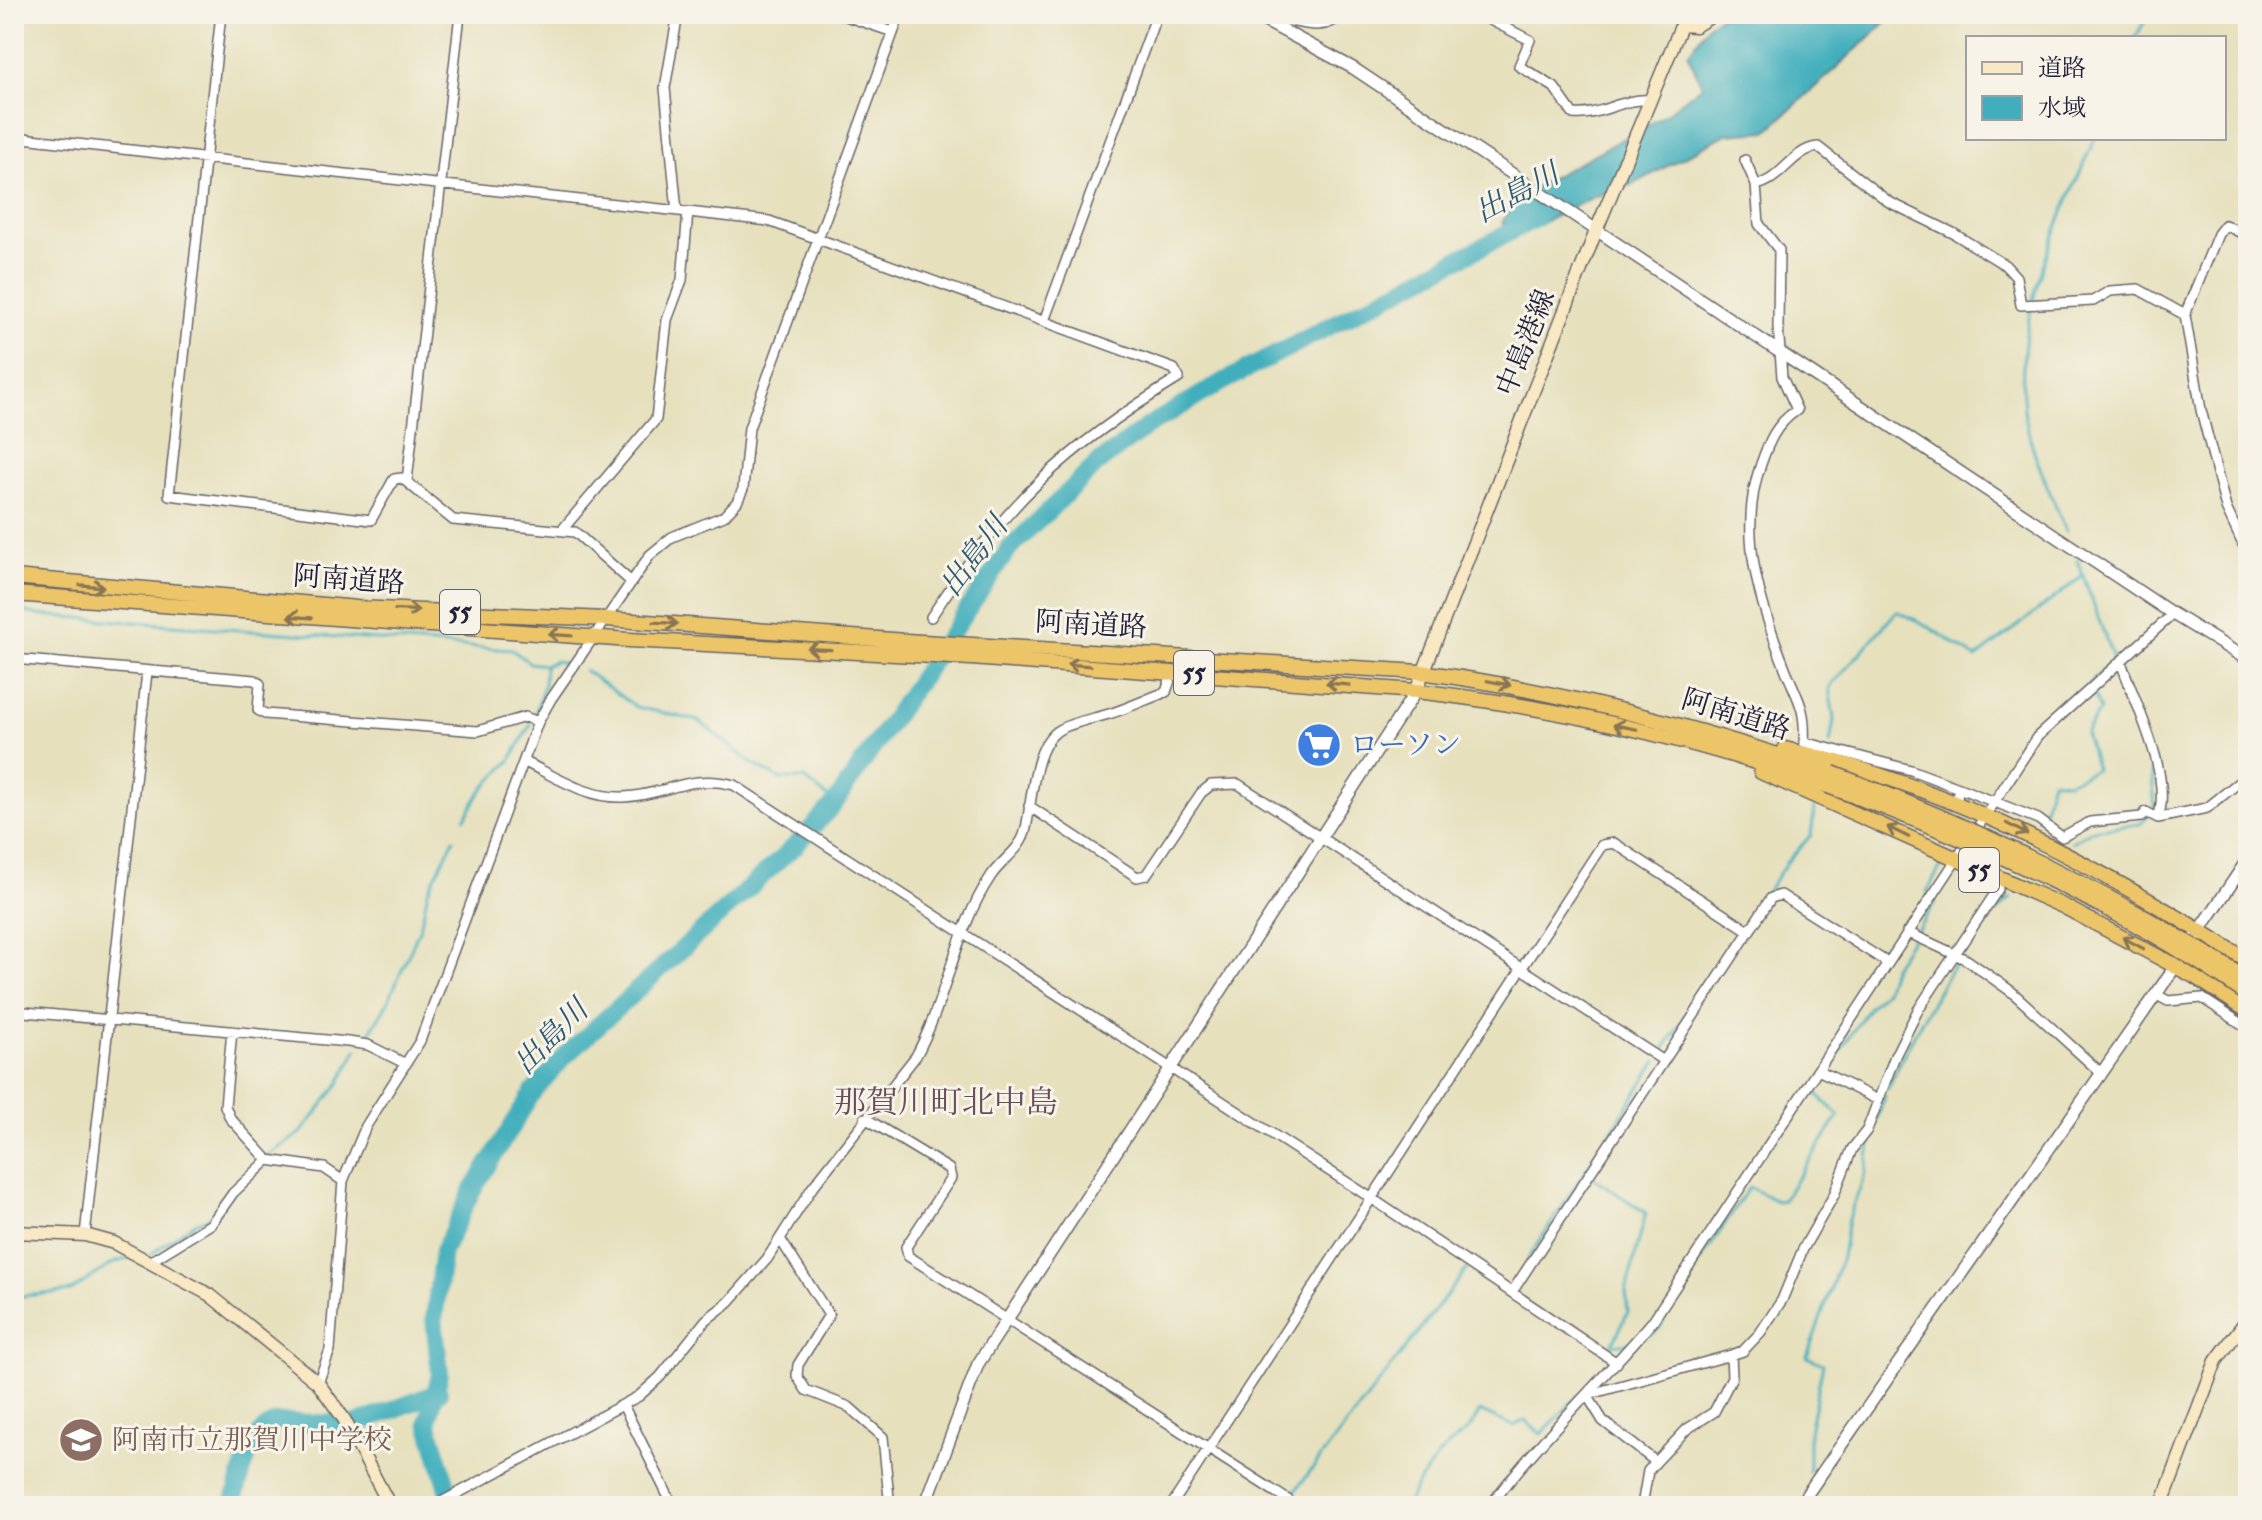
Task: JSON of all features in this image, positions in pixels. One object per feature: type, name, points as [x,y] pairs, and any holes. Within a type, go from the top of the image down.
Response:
[{"type":"highway","name":"阿南道路","points":[[14,577],[357,608],[606,619],[902,647]]},
{"type":"highway","name":"阿南道路","points":[[14,594],[591,637],[902,647],[1421,672],[1493,681],[1703,731],[1830,780],[2054,882],[2188,956],[2248,995]]},
{"type":"highway","name":"阿南道路","points":[[975,651],[1416,691],[1502,702],[1645,731],[1913,804],[2029,856],[2195,946],[2248,980]]},
{"type":"highway","name":"55","points":[[1703,731],[1823,758],[1991,807],[2248,961]]},
{"type":"highway","name":"55","points":[[1700,747],[1827,798],[1956,860],[2063,906],[2174,965],[2248,1011]]},
{"type":"main road","points":[[1683,20],[1695,26],[1715,14]]},
{"type":"main road","name":"中島港線","points":[[1416,691],[1596,231],[1683,20]]},
{"type":"main road","points":[[14,1232],[85,1235],[151,1261],[210,1295],[318,1383],[353,1433],[390,1506]]},
{"type":"main road","points":[[2161,1506],[2216,1361],[2248,1318]]},
{"type":"street","points":[[221,14],[169,495],[371,520],[394,479],[407,481],[453,520],[575,532],[629,580]]},
{"type":"street","points":[[407,481],[460,14]]},
{"type":"street","points":[[677,211],[665,88],[678,14]]},
{"type":"street","points":[[840,14],[893,32]]},
{"type":"street","points":[[318,1383],[330,1350],[343,1181],[360,1139],[406,1064],[435,1004],[538,722],[629,580],[650,555],[672,537],[724,516],[737,502],[743,489],[749,428],[900,14]]},
{"type":"street","points":[[1044,321],[1157,14]]},
{"type":"street","points":[[1252,14],[1353,68],[2173,614],[2248,660]]},
{"type":"street","points":[[1272,24],[1279,19],[1325,26],[1335,22],[1341,14]]},
{"type":"street","points":[[1469,14],[1488,19],[1530,40],[1530,47],[1519,66],[1554,87],[1573,114],[1585,115],[1634,98],[1651,100]]},
{"type":"street","points":[[14,137],[769,221],[1174,369],[1179,378],[1091,434],[1008,511],[966,561],[931,617]]},
{"type":"street","points":[[1756,185],[1772,182],[1789,163],[1812,147],[1818,147],[1889,202],[1953,233],[2005,265],[2016,277],[2021,305],[2093,301],[2110,291],[2138,289],[2185,315]]},
{"type":"street","points":[[1745,160],[1756,185],[1759,224],[1779,250],[1778,326],[1782,377],[1797,410],[1780,421],[1754,482],[1750,549],[1788,674],[1803,704],[1804,742],[1911,770],[1958,795]]},
{"type":"street","points":[[562,530],[656,419],[667,320],[682,280],[688,212]]},
{"type":"street","points":[[2248,236],[2225,225],[2218,234],[2185,315],[2201,410],[2226,508],[2248,555]]},
{"type":"street","points":[[1490,1506],[1538,1444],[1617,1363],[1652,1322],[1822,1073],[1888,963],[1911,935],[2037,737],[2173,614]]},
{"type":"street","points":[[14,659],[255,680],[260,684],[258,710],[265,714],[478,731],[525,717],[538,722]]},
{"type":"street","points":[[2117,666],[2160,773],[2162,801],[2154,816]]},
{"type":"street","points":[[439,1503],[624,1407],[660,1377],[706,1320],[729,1302],[782,1242],[812,1188],[916,1056],[927,1036],[944,980],[992,874],[1017,848],[1026,831],[1034,777],[1048,740],[1057,731],[1166,692],[1173,671]]},
{"type":"street","points":[[85,1235],[147,672]]},
{"type":"street","points":[[925,1506],[970,1377],[1416,691]]},
{"type":"street","points":[[525,762],[590,794],[608,797],[627,797],[690,780],[713,780],[734,785],[1371,1198],[1617,1363]]},
{"type":"street","points":[[1991,807],[2041,821],[2062,837],[2090,822],[2207,808],[2248,775]]},
{"type":"street","points":[[1029,806],[1137,877],[1146,875],[1201,793],[1211,785],[1238,784],[1661,1059]]},
{"type":"street","points":[[1171,1506],[1602,845],[1614,843],[1746,929]]},
{"type":"street","points":[[1799,1506],[2248,859]]},
{"type":"street","points":[[1587,1395],[1743,1351],[1760,1333],[1782,1300],[1803,1249],[1834,1195],[1852,1149],[1867,1130],[1918,1010],[1961,957],[1998,889]]},
{"type":"street","points":[[1512,1292],[1746,929],[1771,898],[1781,895],[1888,963]]},
{"type":"street","points":[[1911,935],[1961,957],[2012,992],[2100,1072]]},
{"type":"street","points":[[2155,994],[2168,1001],[2202,998],[2248,1028]]},
{"type":"street","points":[[14,1011],[368,1045],[406,1064]]},
{"type":"street","points":[[232,1031],[225,1106],[239,1128],[268,1160],[324,1168],[343,1181]]},
{"type":"street","points":[[1822,1073],[1878,1100]]},
{"type":"street","points":[[865,1118],[949,1169],[951,1178],[906,1247],[908,1256],[1288,1500],[1287,1506]]},
{"type":"street","points":[[151,1261],[211,1224],[233,1193],[268,1160]]},
{"type":"street","points":[[782,1242],[829,1315],[798,1365],[797,1376],[806,1390],[849,1407],[883,1437],[889,1498],[895,1506]]},
{"type":"street","points":[[1642,1506],[1648,1471],[1687,1429],[1714,1412],[1732,1377],[1731,1355]]},
{"type":"street","points":[[1587,1395],[1603,1421],[1656,1462]]},
{"type":"street","points":[[624,1407],[673,1506]]},
{"type":"water","points":[[1724,14],[1895,14],[1767,131],[1726,134],[1636,183],[1591,198],[1527,231],[1502,223],[1518,196],[1659,119],[1702,86],[1688,54],[1709,24]]},
{"type":"waterway","points":[[2136,36],[2149,14]]},
{"type":"waterway","points":[[2066,531],[2031,440],[2024,409],[2023,373],[2032,303],[2042,269],[2094,140]]},
{"type":"waterway","name":"出島川","points":[[453,1506],[428,1422],[440,1374],[434,1319],[443,1251],[472,1191],[533,1092],[567,1054],[795,846],[835,803],[1009,549],[1097,464],[1148,426],[1219,384],[1537,218]]},
{"type":"waterway","points":[[2072,842],[2091,830],[2140,824],[2155,808],[2151,763],[2077,559]]},
{"type":"waterway","points":[[1830,744],[1834,719],[1829,688],[1897,611],[1926,625],[1976,658],[2083,576]]},
{"type":"waterway","points":[[14,609],[39,615],[512,650],[530,663],[545,665]]},
{"type":"waterway","points":[[2087,686],[2112,660]]},
{"type":"waterway","points":[[535,715],[544,685],[545,665],[556,661],[566,664]]},
{"type":"waterway","points":[[584,670],[636,707],[699,721],[751,763],[780,779],[805,779],[835,803]]},
{"type":"waterway","points":[[2041,819],[2052,780],[2068,782],[2096,769],[2085,733],[2100,710],[2094,695]]},
{"type":"waterway","points":[[465,818],[481,791],[510,761],[531,724]]},
{"type":"waterway","points":[[1661,1054],[1786,863],[1811,835],[1815,808]]},
{"type":"waterway","points":[[367,1037],[388,1002],[420,928],[428,891],[454,839]]},
{"type":"waterway","points":[[1927,892],[1945,858]]},
{"type":"waterway","points":[[1887,1089],[1926,1013],[1957,962],[1974,938],[2011,898]]},
{"type":"waterway","points":[[1916,932],[1935,902]]},
{"type":"waterway","points":[[1651,1335],[1660,1328],[1749,1187],[1777,1201],[1783,1200],[1839,1116],[1814,1091],[1869,1007],[1885,991],[1893,966],[1912,938]]},
{"type":"waterway","points":[[267,1156],[301,1133],[339,1084],[357,1050]]},
{"type":"waterway","points":[[1528,1259],[1657,1061]]},
{"type":"waterway","points":[[1809,1471],[1809,1432],[1823,1364],[1807,1357],[1842,1257],[1848,1219],[1866,1173],[1871,1137],[1885,1096]]},
{"type":"waterway","points":[[1594,1178],[1646,1213],[1626,1291],[1628,1312],[1612,1345],[1629,1343]]},
{"type":"waterway","points":[[218,1207],[227,1193]]},
{"type":"waterway","points":[[151,1254],[193,1224],[212,1216]]},
{"type":"waterway","points":[[14,1297],[71,1291],[113,1263],[129,1258]]},
{"type":"waterway","points":[[1292,1495],[1467,1269]]},
{"type":"waterway","points":[[1406,1506],[1434,1461],[1470,1428],[1479,1411],[1514,1426],[1524,1420],[1541,1434],[1595,1379]]},
{"type":"waterway","name":"出島川","points":[[232,1506],[252,1446],[267,1428],[277,1422],[356,1424],[439,1392]]},
{"type":"place","name":"ローソン","points":[[1319,745]]},
{"type":"place","name":"阿南市立那賀川中学校","points":[[81,1440]]},
{"type":"district","name":"那賀川町北中島","points":[[946,1103]]}]
